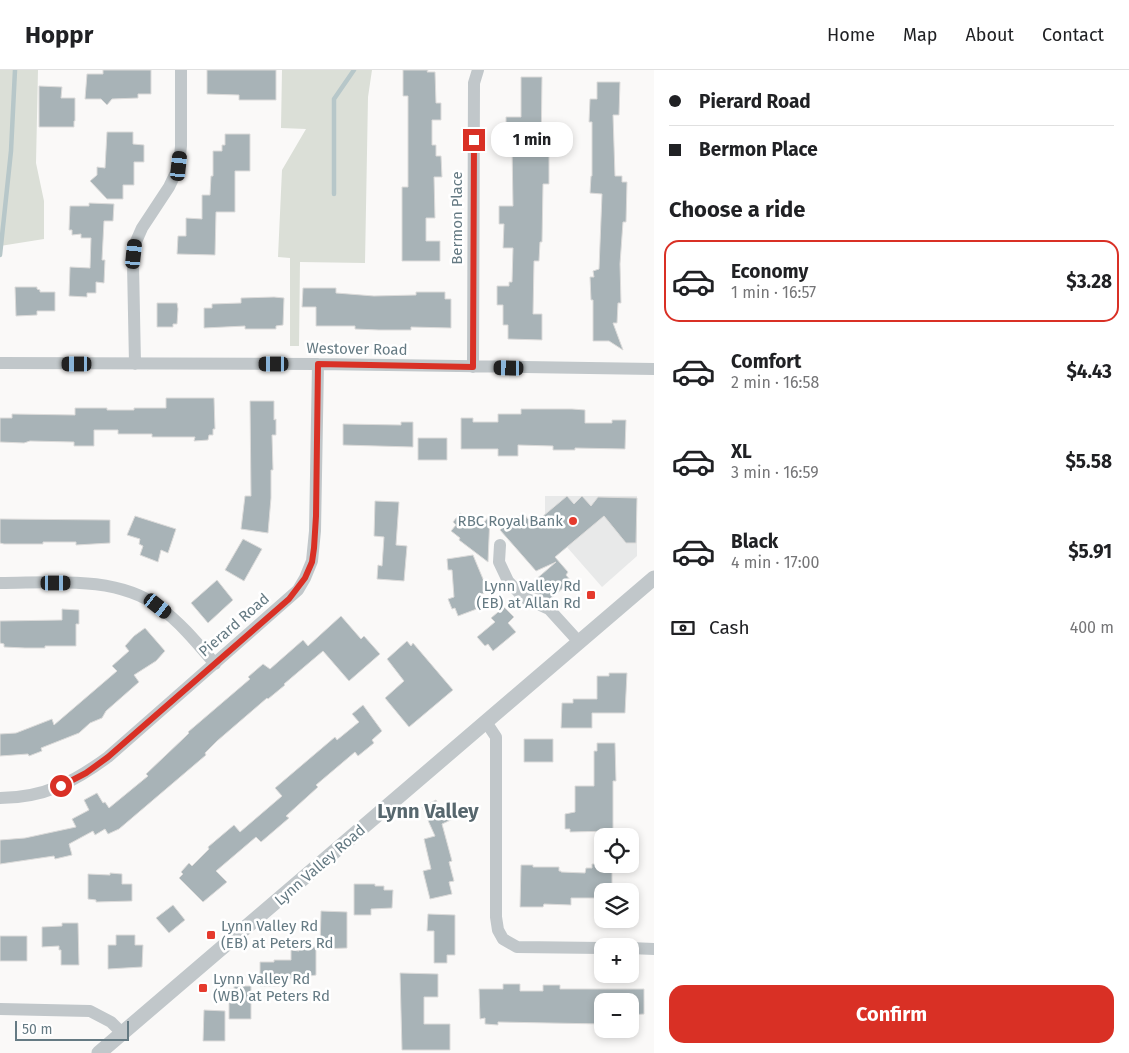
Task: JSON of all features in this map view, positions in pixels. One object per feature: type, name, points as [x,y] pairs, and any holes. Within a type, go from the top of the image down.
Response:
[{"type":"street","points":[[135,364],[133,264],[135,244],[142,228],[169,187],[179,166],[181,146],[181,70]]},
{"type":"street","name":"Bermon Place","points":[[473,367],[474,83],[478,70]]},
{"type":"street","name":"Westover Road","points":[[0,363],[318,364],[654,369]]},
{"type":"street","name":"Pierard Road","points":[[0,798],[37,795],[61,786],[86,773],[108,757],[298,590],[312,562],[316,516],[318,364]]},
{"type":"street","points":[[500,545],[499,562],[508,581],[523,597],[549,609],[579,642]]},
{"type":"street","name":"Lynn Valley Road","points":[[99,1053],[654,578]]},
{"type":"street","points":[[0,583],[91,583],[113,586],[128,591],[158,606],[172,617],[215,664]]},
{"type":"street","points":[[486,722],[496,737],[496,917],[498,930],[503,939],[517,947],[594,948]]},
{"type":"street","points":[[639,948],[654,948]]},
{"type":"street","points":[[0,1009],[90,1011],[111,1022],[122,1033]]},
{"type":"shaded area","points":[[0,70],[38,70],[36,163],[44,201],[44,239],[0,246]]},
{"type":"shaded area","points":[[282,70],[372,70],[368,97],[365,263],[300,262],[299,346],[290,346],[290,258],[278,257],[282,170],[306,129],[281,128]]},
{"type":"shaded area","points":[[545,496],[637,496],[637,556],[602,587],[545,522]]},
{"type":"building","points":[[103,70],[151,70],[151,94],[138,94],[138,98],[112,99],[107,105],[101,99],[85,99],[87,74],[103,74]]},
{"type":"building","points":[[207,70],[276,70],[276,100],[239,100],[239,95],[207,94]]},
{"type":"building","points":[[403,70],[428,70],[427,72],[435,72],[436,103],[441,103],[441,120],[432,120],[432,145],[436,145],[436,156],[441,156],[442,177],[434,177],[435,218],[426,218],[426,241],[440,241],[440,261],[402,261],[402,187],[408,187],[408,96],[403,96]]},
{"type":"building","points":[[521,77],[542,77],[541,155],[549,155],[549,184],[543,184],[542,242],[540,242],[539,261],[534,261],[533,314],[542,314],[542,340],[508,339],[508,325],[503,325],[503,305],[497,305],[497,286],[509,286],[509,282],[512,282],[513,248],[503,248],[504,224],[499,224],[499,206],[513,206],[512,147],[506,147],[506,117],[521,117]]},
{"type":"building","points":[[597,82],[620,82],[619,115],[613,115],[615,176],[622,176],[622,182],[627,182],[626,222],[623,222],[620,264],[621,303],[618,303],[617,323],[613,323],[623,350],[609,341],[593,341],[593,300],[591,300],[590,277],[594,277],[593,271],[599,269],[602,194],[590,193],[592,176],[592,122],[589,122],[590,99],[597,99]]},
{"type":"building","points":[[39,86],[62,87],[61,98],[75,98],[74,127],[39,127]]},
{"type":"building","points":[[107,132],[133,132],[133,144],[144,145],[144,162],[134,162],[134,185],[123,185],[123,199],[107,199],[90,181],[97,175],[97,167],[105,168]]},
{"type":"building","points":[[225,134],[250,134],[250,171],[235,171],[235,212],[216,212],[215,255],[177,254],[178,236],[186,236],[186,218],[202,219],[202,195],[210,195],[211,176],[213,176],[213,151],[222,151],[222,145],[225,145]]},
{"type":"building","points":[[89,203],[114,204],[113,221],[104,221],[102,260],[105,260],[104,283],[96,282],[96,293],[87,293],[87,297],[69,296],[70,267],[90,268],[91,238],[81,238],[81,234],[72,235],[72,230],[69,230],[70,206],[89,206]]},
{"type":"building","points":[[15,287],[37,287],[40,292],[55,292],[55,311],[37,311],[37,315],[16,316]]},
{"type":"building","points":[[303,288],[336,288],[336,293],[374,296],[416,295],[416,292],[445,292],[445,299],[451,299],[451,328],[411,327],[411,330],[379,330],[355,329],[355,326],[316,326],[316,307],[302,307]]},
{"type":"building","points":[[241,298],[284,298],[283,325],[276,326],[276,329],[245,329],[245,326],[204,328],[204,308],[212,308],[212,304],[241,303]]},
{"type":"building","points":[[157,303],[177,303],[177,324],[173,324],[173,327],[157,327]]},
{"type":"building","points":[[166,398],[214,398],[215,429],[213,429],[213,435],[209,435],[208,440],[194,441],[195,437],[152,437],[152,434],[118,434],[118,430],[94,430],[94,446],[74,446],[74,442],[0,442],[0,418],[12,418],[12,414],[75,415],[75,408],[134,410],[134,408],[166,408]]},
{"type":"building","points":[[250,401],[274,401],[276,435],[272,435],[273,470],[271,470],[268,533],[241,529],[245,496],[251,496]]},
{"type":"building","points":[[521,409],[585,410],[585,423],[612,423],[612,420],[626,420],[625,449],[575,448],[575,450],[553,450],[553,446],[518,445],[518,456],[498,456],[498,449],[461,449],[461,418],[473,418],[473,422],[498,422],[498,414],[521,414]]},
{"type":"building","points":[[401,422],[413,422],[413,447],[343,445],[343,424],[401,425]]},
{"type":"building","points":[[418,438],[447,438],[447,460],[418,460]]},
{"type":"building","points":[[567,496],[574,504],[582,496],[591,506],[598,497],[637,498],[636,543],[626,543],[604,516],[555,557],[568,572],[566,575],[571,581],[549,600],[532,592],[527,587],[556,562],[536,571],[500,530],[513,518],[515,520],[523,513],[528,519],[531,516],[536,522]]},
{"type":"building","points":[[375,501],[399,502],[396,545],[407,546],[404,581],[377,579],[378,565],[382,566],[384,537],[374,536]]},
{"type":"building","points":[[460,513],[480,527],[490,515],[488,562],[459,540],[460,538],[451,531],[456,525],[453,522]]},
{"type":"building","points":[[135,516],[176,529],[168,553],[161,550],[158,562],[140,555],[143,546],[139,544],[140,539],[127,535]]},
{"type":"building","points":[[0,519],[110,520],[110,543],[76,545],[76,542],[4,544],[0,543]]},
{"type":"building","points":[[243,539],[262,549],[244,581],[225,570]]},
{"type":"building","points":[[473,555],[488,591],[478,596],[482,607],[458,616],[455,608],[452,609],[448,599],[454,597],[452,570],[448,570],[447,559]]},
{"type":"building","points":[[217,580],[233,600],[208,623],[191,603]]},
{"type":"building","points":[[504,607],[514,617],[508,623],[516,632],[493,651],[488,644],[485,646],[477,637],[495,622],[491,618]]},
{"type":"building","points":[[62,609],[79,610],[79,624],[76,624],[76,646],[25,648],[4,647],[4,644],[0,643],[0,621],[62,620]]},
{"type":"building","points":[[341,616],[361,639],[364,636],[380,654],[349,681],[323,651],[217,741],[205,753],[206,755],[119,829],[108,834],[105,829],[95,835],[93,831],[69,844],[72,855],[55,859],[54,856],[0,864],[0,840],[25,838],[76,827],[72,819],[89,810],[84,800],[97,793],[103,803],[105,802],[109,808],[148,776],[146,774],[188,732],[250,679],[248,677],[263,664],[270,669],[303,640],[308,646]]},
{"type":"building","points":[[145,628],[165,651],[156,661],[134,675],[139,682],[106,711],[102,718],[90,723],[79,733],[41,748],[42,751],[29,756],[28,754],[0,756],[0,734],[16,733],[52,719],[54,725],[117,671],[112,666],[129,651],[125,646]]},
{"type":"building","points":[[407,641],[411,646],[413,643],[453,690],[409,727],[385,698],[404,681],[387,659]]},
{"type":"building","points":[[609,673],[627,673],[625,713],[592,713],[592,728],[561,728],[562,703],[573,703],[573,699],[597,699],[597,676],[609,676]]},
{"type":"building","points":[[363,705],[382,731],[372,740],[374,743],[358,756],[355,752],[316,785],[318,787],[286,816],[289,818],[261,842],[256,837],[216,871],[227,882],[203,902],[179,878],[183,874],[181,872],[189,863],[192,866],[209,849],[208,847],[234,825],[240,832],[282,796],[275,788],[335,737],[337,740],[359,722],[352,714]]},
{"type":"building","points":[[524,739],[553,739],[553,762],[524,762]]},
{"type":"building","points":[[597,743],[615,743],[616,781],[613,781],[613,828],[594,828],[594,831],[570,832],[570,829],[565,829],[565,814],[575,812],[575,786],[594,786],[594,751],[597,751]]},
{"type":"building","points":[[436,800],[442,812],[448,809],[453,819],[442,824],[452,861],[449,862],[454,881],[449,882],[452,894],[430,899],[423,871],[431,869],[424,839],[435,836],[422,807]]},
{"type":"building","points":[[592,864],[594,864],[594,873],[612,873],[612,883],[594,883],[594,898],[571,898],[571,905],[544,904],[543,907],[520,907],[521,865],[559,867],[561,872],[585,873],[586,868],[592,868]]},
{"type":"building","points":[[110,873],[122,874],[122,884],[132,884],[132,901],[96,902],[96,900],[88,899],[88,874],[110,875]]},
{"type":"building","points":[[354,884],[375,884],[375,886],[384,886],[384,890],[393,890],[392,908],[371,909],[371,915],[354,915]]},
{"type":"building","points":[[173,905],[185,920],[169,933],[156,918]]},
{"type":"building","points":[[321,911],[347,912],[347,948],[320,949]]},
{"type":"building","points":[[428,914],[455,915],[455,955],[447,955],[447,963],[434,963],[434,931],[427,931]]},
{"type":"building","points":[[62,923],[78,923],[79,965],[61,965],[61,950],[59,950],[59,946],[42,947],[42,927],[62,926]]},
{"type":"building","points":[[116,935],[135,935],[135,945],[143,945],[142,967],[108,969],[108,945],[116,945]]},
{"type":"building","points":[[0,936],[27,936],[27,961],[0,961]]},
{"type":"building","points":[[299,947],[316,947],[316,975],[310,976],[310,978],[287,978],[287,986],[260,986],[260,962],[291,960],[291,950],[299,951]]},
{"type":"building","points":[[400,973],[438,974],[438,997],[424,997],[424,1024],[450,1024],[450,1050],[402,1050]]},
{"type":"building","points":[[503,984],[520,984],[520,991],[543,991],[543,985],[560,985],[560,989],[644,989],[644,1014],[639,1014],[639,993],[594,993],[594,1024],[498,1022],[498,1025],[485,1024],[485,1018],[480,1019],[479,989],[503,989]]},
{"type":"building","points":[[234,986],[251,986],[251,1019],[229,1019],[229,989],[234,989]]},
{"type":"building","points":[[204,1010],[225,1011],[225,1041],[203,1041]]},
{"type":"waterway","points":[[0,255],[11,151],[15,70]]},
{"type":"waterway","points":[[334,194],[334,99],[354,70]]},
{"type":"place","name":"RBC Royal Bank","points":[[573,521]]},
{"type":"place","name":"Lynn Valley Rd (EB) at Allan Rd","points":[[591,595]]},
{"type":"place","name":"Lynn Valley Rd (EB) at Peters Rd","points":[[211,935]]},
{"type":"place","name":"Lynn Valley Rd (WB) at Peters Rd","points":[[203,988]]},
{"type":"district","name":"Lynn Valley","points":[[428,811]]},
{"type":"route","points":[[61,786],[86,773],[108,757],[298,590],[312,562],[315,531],[318,364],[473,367],[474,140]]}]
